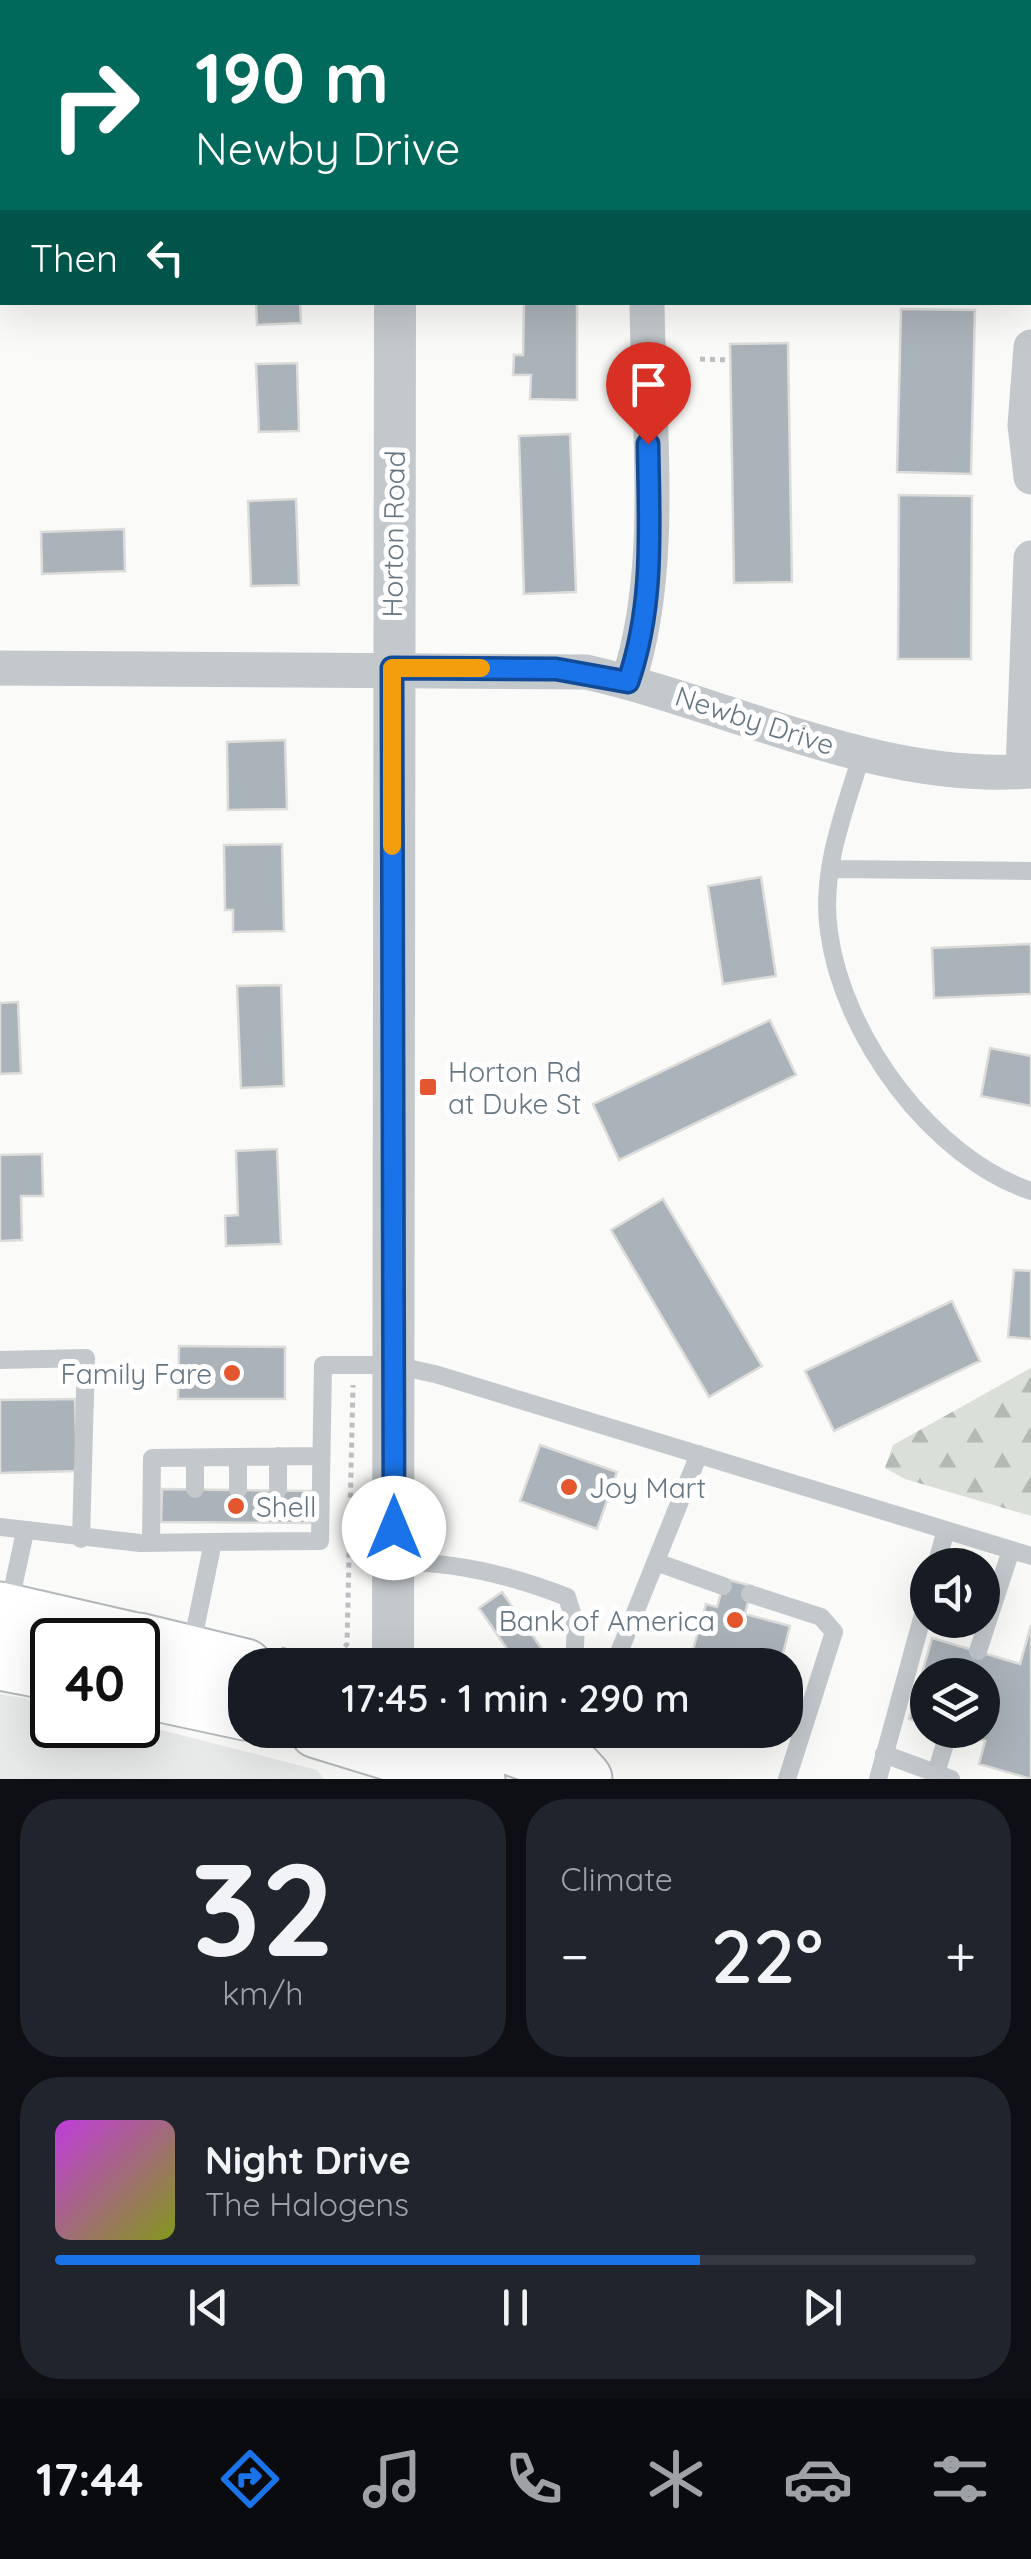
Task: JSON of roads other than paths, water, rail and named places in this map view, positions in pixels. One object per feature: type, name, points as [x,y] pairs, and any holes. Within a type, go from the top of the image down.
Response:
[{"type":"highway","points":[[3,1628],[30,1631]]},
{"type":"highway","points":[[3,1628],[30,1652]]},
{"type":"highway","points":[[160,1647],[228,1662]]},
{"type":"highway","points":[[160,1694],[228,1708]]},
{"type":"highway","points":[[542,1748],[568,1754]]},
{"type":"highway","points":[[391,1754],[477,1779]]},
{"type":"street","name":"Horton Road","points":[[393,1648],[395,305]]},
{"type":"street","points":[[628,682],[644,636],[649,585],[647,305]]},
{"type":"street","points":[[1031,346],[1025,425],[1031,477]]},
{"type":"street","points":[[1027,771],[1031,558]]},
{"type":"street","name":"Newby Drive","points":[[0,668],[556,669],[628,682],[862,754],[963,770],[1027,771]]},
{"type":"lane","points":[[862,754],[830,869],[829,932],[858,1027],[912,1109],[999,1180],[1031,1190]]},
{"type":"lane","points":[[830,869],[1031,871]]},
{"type":"lane","points":[[0,1360],[86,1358],[81,1538]]},
{"type":"lane","points":[[0,1527],[151,1543],[203,1542],[238,1532],[278,1532],[320,1541],[323,1366],[393,1365],[1031,1556]]},
{"type":"lane","points":[[621,1648],[700,1454]]},
{"type":"lane","points":[[278,1456],[278,1490]]},
{"type":"lane","points":[[151,1543],[152,1458],[320,1456]]},
{"type":"lane","points":[[238,1457],[238,1490]]},
{"type":"lane","points":[[195,1458],[195,1490]]},
{"type":"lane","points":[[190,1654],[203,1542],[194,1522]]},
{"type":"lane","points":[[941,1548],[946,1530]]},
{"type":"lane","points":[[3,1628],[25,1532]]},
{"type":"lane","points":[[978,1651],[1011,1550]]},
{"type":"lane","points":[[394,1562],[432,1561],[522,1579],[567,1596],[576,1626],[575,1648]]},
{"type":"lane","points":[[656,1562],[723,1586]]},
{"type":"lane","points":[[750,1594],[821,1617],[834,1632],[786,1779]]},
{"type":"lane","points":[[878,1779],[916,1638]]},
{"type":"lane","points":[[884,1754],[943,1776],[947,1748]]},
{"type":"place","name":"Horton Rd at Duke St","points":[[428,1087]]},
{"type":"place","name":"Family Fare","points":[[232,1373]]},
{"type":"place","name":"Joy Mart","points":[[569,1487]]},
{"type":"place","name":"Shell","points":[[236,1506]]},
{"type":"place","name":"Bank of America","points":[[735,1620]]}]
